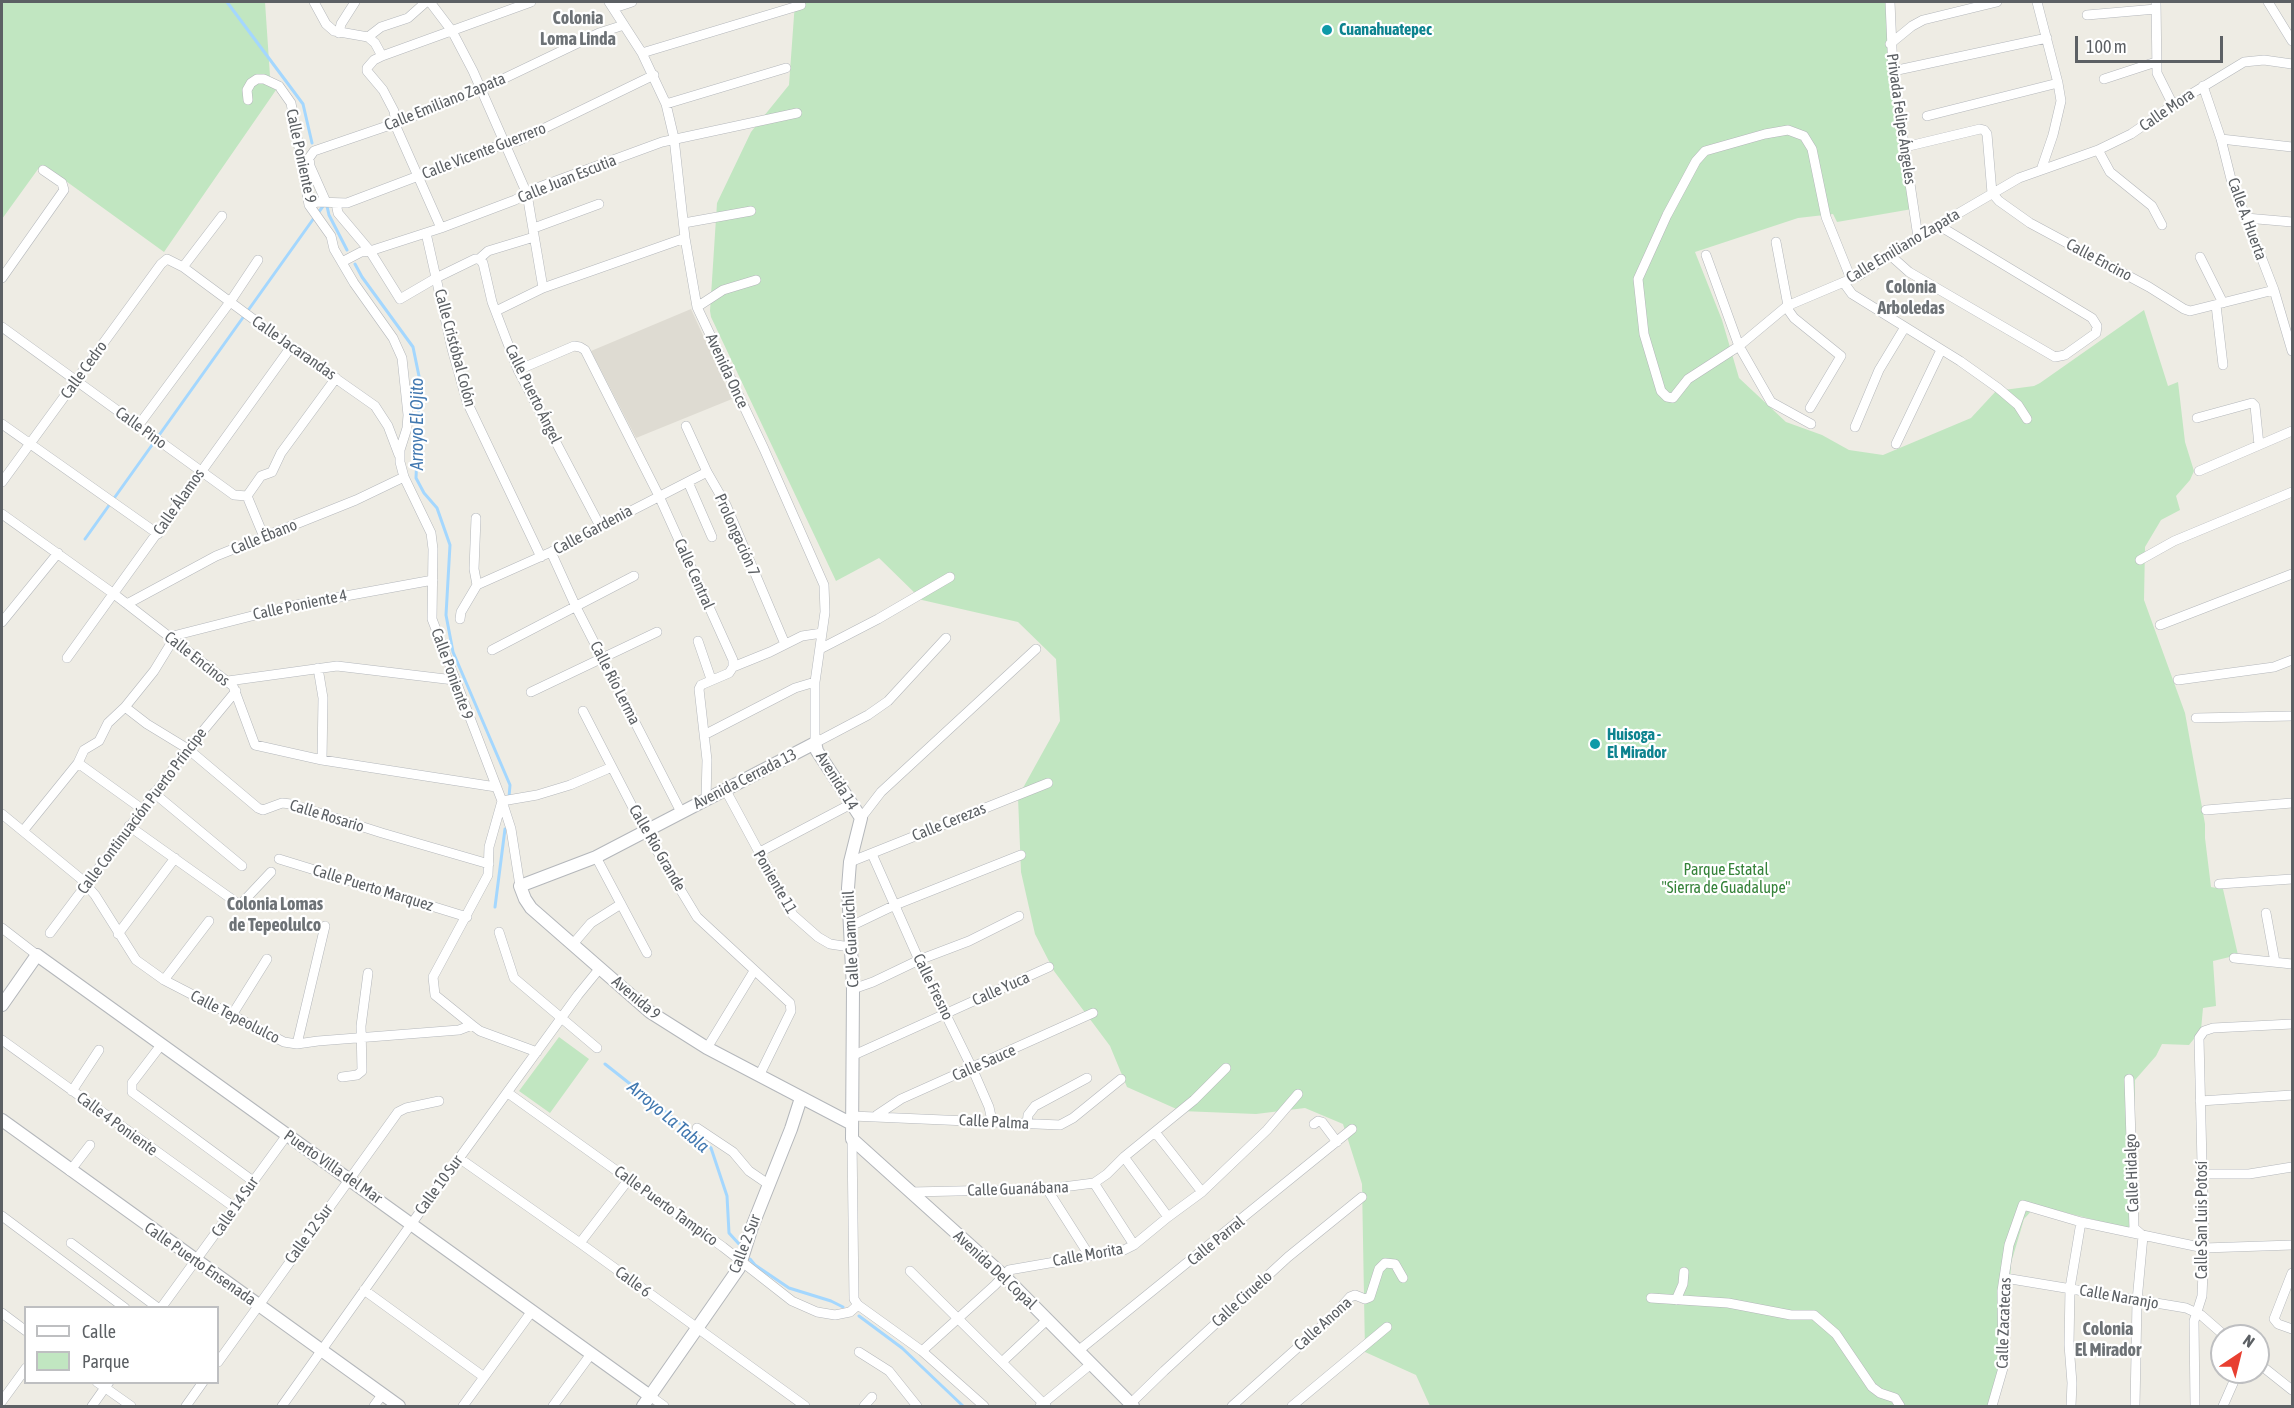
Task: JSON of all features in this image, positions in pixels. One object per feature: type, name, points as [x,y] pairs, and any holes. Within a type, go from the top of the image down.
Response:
[{"type":"street","points":[[314,2],[334,31],[368,38],[375,43],[382,56]]},
{"type":"street","points":[[339,33],[341,24],[355,2]]},
{"type":"street","points":[[368,38],[381,27],[408,18],[428,2],[452,31],[482,89],[527,194],[543,288]]},
{"type":"street","points":[[441,228],[417,176],[396,123],[394,111],[383,90],[367,71],[369,64],[382,56],[452,31],[516,4],[531,2]]},
{"type":"street","points":[[611,5],[632,2]]},
{"type":"street","name":"Privada Felipe Ángeles","points":[[1890,2],[1890,44],[1893,71],[1918,237]]},
{"type":"street","points":[[1890,44],[1923,20],[1997,2]]},
{"type":"street","points":[[2037,2],[2061,101],[2041,170]]},
{"type":"street","points":[[2268,2],[2292,41]]},
{"type":"street","name":"Avenida Once","points":[[611,5],[642,53],[666,104],[675,138],[685,237],[697,307],[821,575],[825,596],[815,682],[815,743]]},
{"type":"street","points":[[642,53],[801,5]]},
{"type":"street","points":[[2087,15],[2156,5],[2156,62],[2160,80],[2173,105]]},
{"type":"street","name":"Calle Emiliano Zapata","points":[[436,278],[400,299],[370,251],[331,203],[310,166],[312,153],[482,89],[599,33],[624,25]]},
{"type":"street","points":[[1893,71],[2047,38]]},
{"type":"street","name":"Calle Mora","points":[[2041,170],[2098,150],[2131,134],[2173,105],[2244,62],[2264,60],[2292,64]]},
{"type":"street","points":[[2104,79],[2156,62]]},
{"type":"street","points":[[666,104],[786,68]]},
{"type":"street","name":"Calle Vicente Guerrero","points":[[309,205],[316,202],[346,202],[526,138],[654,75]]},
{"type":"street","name":"Calle Poniente 9","points":[[248,100],[247,90],[251,83],[256,79],[264,79],[279,86],[291,103],[309,205],[331,236],[334,249],[393,338],[402,358],[408,415],[407,428],[399,456],[404,477],[431,533],[433,549],[432,619],[502,801]]},
{"type":"street","points":[[1927,116],[2058,83]]},
{"type":"street","name":"Calle A. Huerta","points":[[2203,86],[2221,139],[2231,179],[2274,290],[2292,350]]},
{"type":"street","name":"Calle Juan Escutia","points":[[342,262],[361,252],[441,228],[540,187],[675,138],[797,112]]},
{"type":"street","points":[[1905,147],[1980,129],[1984,130],[1987,134],[1992,193]]},
{"type":"street","name":"Calle Emiliano Zapata","points":[[1847,281],[1826,217],[1809,141],[1800,134],[1788,130],[1765,134],[1705,152],[1696,162],[1667,215],[1638,279],[1644,334],[1661,391],[1671,398],[1675,396],[1688,380],[1739,346],[1787,306],[1847,281],[1992,193],[2019,178],[2041,170]]},
{"type":"street","points":[[2221,139],[2292,147]]},
{"type":"street","points":[[2098,150],[2110,172],[2152,206],[2162,225]]},
{"type":"street","points":[[2,278],[63,193],[62,183],[43,170]]},
{"type":"street","name":"Calle Encino","points":[[1992,193],[2008,208],[2030,223],[2149,287],[2184,309],[2190,311],[2274,290]]},
{"type":"street","points":[[436,278],[474,259],[479,259],[488,251],[599,204]]},
{"type":"street","points":[[684,223],[751,211]]},
{"type":"street","points":[[183,267],[222,216]]},
{"type":"street","points":[[2246,218],[2292,222]]},
{"type":"street","points":[[1890,255],[1909,272],[2052,356],[2058,357],[2093,336],[2097,328],[2092,318],[1938,225]]},
{"type":"street","name":"Calle Cristóbal Colón","points":[[426,233],[452,349],[467,402],[546,555]]},
{"type":"street","points":[[496,311],[543,288],[685,237]]},
{"type":"street","points":[[1776,242],[1787,306],[1794,318],[1841,356],[1810,408]]},
{"type":"street","points":[[1706,255],[1739,346],[1771,402],[1811,424]]},
{"type":"street","points":[[2200,257],[2219,304],[2223,365]]},
{"type":"street","name":"Calle Jacarandas","points":[[167,259],[183,267],[380,411],[399,456]]},
{"type":"street","name":"Calle Cedro","points":[[2,482],[161,264],[167,259]]},
{"type":"street","name":"Calle Puerto Ángel","points":[[479,259],[483,263],[496,311],[518,370],[600,526]]},
{"type":"street","points":[[138,426],[230,302],[258,260]]},
{"type":"street","points":[[697,307],[723,290],[756,280]]},
{"type":"street","points":[[1847,281],[1852,294],[1998,388],[2018,405],[2027,419]]},
{"type":"street","name":"Calle Pino","points":[[2,327],[236,496],[247,496]]},
{"type":"street","points":[[1855,427],[1879,370],[1905,327]]},
{"type":"street","name":"Calle Central","points":[[518,370],[574,346],[580,346],[585,350],[659,496],[733,660],[733,667]]},
{"type":"street","name":"Calle Álamos","points":[[68,658],[291,347]]},
{"type":"street","points":[[1896,444],[1941,350]]},
{"type":"street","points":[[264,537],[247,496],[261,476],[272,472],[281,453],[336,378]]},
{"type":"street","points":[[2197,418],[2252,403],[2255,406],[2259,445]]},
{"type":"street","points":[[2,424],[158,534]]},
{"type":"street","name":"Prolongación 7","points":[[686,426],[707,472],[726,505],[785,644]]},
{"type":"street","points":[[2199,471],[2292,431]]},
{"type":"street","name":"Calle Gardenia","points":[[477,585],[546,555],[707,472]]},
{"type":"street","name":"Calle Ébano","points":[[127,604],[201,563],[356,500],[404,477]]},
{"type":"street","points":[[688,482],[712,537]]},
{"type":"street","points":[[2140,560],[2174,541],[2292,492]]},
{"type":"street","name":"Calle Encinos","points":[[2,514],[114,594],[228,681],[236,691],[255,745],[322,760],[496,787]]},
{"type":"street","points":[[460,619],[461,612],[477,585],[474,569],[476,518]]},
{"type":"street","points":[[2,622],[58,553]]},
{"type":"street","name":"Calle Río Lerma","points":[[546,555],[576,607],[681,812]]},
{"type":"street","points":[[2160,625],[2292,574]]},
{"type":"street","points":[[492,650],[634,576]]},
{"type":"street","points":[[820,649],[878,619],[950,577]]},
{"type":"street","name":"Calle Poniente 4","points":[[171,638],[291,606],[433,580]]},
{"type":"street","points":[[531,692],[657,632]]},
{"type":"street","points":[[706,799],[706,734],[699,689],[701,685],[729,673],[733,667],[802,636],[822,633]]},
{"type":"street","points":[[23,831],[78,763],[84,750],[99,741],[108,723],[125,707],[154,670],[171,638]]},
{"type":"street","name":"Avenida Cerrada 13","points":[[520,886],[596,857],[868,715],[888,701],[946,638]]},
{"type":"street","points":[[698,641],[711,679]]},
{"type":"street","name":"Calle Guamúchil","points":[[858,1305],[853,1294],[854,989],[848,888],[850,862],[861,818],[881,792],[1036,649]]},
{"type":"street","points":[[2178,680],[2274,667],[2292,660]]},
{"type":"street","points":[[228,681],[318,668],[352,667],[454,680]]},
{"type":"street","points":[[318,668],[323,698],[322,760]]},
{"type":"street","points":[[706,734],[795,688],[815,682]]},
{"type":"street","name":"Calle Continuación Puerto Príncipe","points":[[50,933],[188,749],[236,691]]},
{"type":"street","name":"Calle Rosario","points":[[125,707],[147,724],[188,749],[258,808],[263,810],[282,803],[291,804],[489,864]]},
{"type":"street","name":"Calle Río Grande","points":[[583,711],[645,831],[697,917],[791,1005],[791,1011],[759,1076]]},
{"type":"street","points":[[2196,718],[2292,716]]},
{"type":"street","name":"Avenida 14","points":[[815,743],[817,751],[861,818]]},
{"type":"street","points":[[78,763],[142,809]]},
{"type":"street","points":[[537,1052],[480,1031],[438,998],[433,986],[436,969],[467,917],[488,875],[489,847],[502,801],[570,786],[612,767]]},
{"type":"street","name":"Calle Cerezas","points":[[850,862],[1048,783]]},
{"type":"street","name":"Poniente 11","points":[[725,789],[787,906],[800,922],[818,937],[830,944],[850,948]]},
{"type":"street","points":[[154,794],[242,866]]},
{"type":"street","name":"Avenida 9","points":[[502,801],[511,828],[520,886],[531,908],[650,1012],[707,1048],[759,1076],[801,1098],[852,1120]]},
{"type":"street","points":[[2206,810],[2292,803]]},
{"type":"street","points":[[758,853],[850,804]]},
{"type":"street","name":"Calle Tepeolulco","points":[[2,814],[86,884],[136,960],[164,980],[284,1042],[297,1044],[361,1039],[459,1030],[471,1025]]},
{"type":"street","points":[[129,826],[240,905],[271,872]]},
{"type":"street","name":"Calle Fresno","points":[[872,854],[972,1068],[989,1107],[992,1122]]},
{"type":"street","points":[[849,927],[895,905],[1021,855]]},
{"type":"street","points":[[596,857],[647,953]]},
{"type":"street","points":[[118,933],[175,858]]},
{"type":"street","name":"Calle Puerto Marquez","points":[[279,859],[467,917]]},
{"type":"street","points":[[2219,884],[2292,879]]},
{"type":"street","points":[[573,944],[591,923],[621,904]]},
{"type":"street","points":[[2266,913],[2275,962]]},
{"type":"street","points":[[854,989],[969,941],[1019,916]]},
{"type":"street","points":[[164,980],[209,921]]},
{"type":"street","points":[[297,1044],[325,926]]},
{"type":"street","name":"Puerto Villa del Mar","points":[[2,928],[591,1354],[647,1402],[664,1407]]},
{"type":"street","points":[[499,932],[514,978],[597,1048]]},
{"type":"street","points":[[2,1005],[37,955]]},
{"type":"street","points":[[232,1015],[267,958]]},
{"type":"street","points":[[2234,958],[2292,964]]},
{"type":"street","name":"Calle Yuca","points":[[854,1055],[1049,967]]},
{"type":"street","name":"Calle 10 Sur","points":[[282,1407],[459,1158],[600,968]]},
{"type":"street","points":[[707,1048],[754,971]]},
{"type":"street","points":[[342,1077],[357,1075],[362,1071],[361,1039],[368,973]]},
{"type":"street","name":"Calle Sauce","points":[[877,1115],[901,1099],[1093,1013]]},
{"type":"street","name":"Calle San Luis Potosí","points":[[2195,1407],[2196,1312],[2202,1296],[2204,1248],[2198,1043],[2202,1033],[2213,1028],[2292,1024]]},
{"type":"street","name":"Calle 4 Poniente","points":[[2,1040],[234,1207]]},
{"type":"street","name":"Calle 4 Poniente","points":[[161,1045],[132,1083],[132,1092],[253,1181]]},
{"type":"street","points":[[72,1091],[99,1050]]},
{"type":"street","points":[[1134,1245],[1094,1183],[1194,1100],[1226,1068]]},
{"type":"street","points":[[1027,1124],[1028,1115],[1035,1106],[1088,1078]]},
{"type":"street","name":"Calle Palma","points":[[852,1120],[877,1115],[1053,1125],[1066,1123],[1121,1079]]},
{"type":"street","name":"Calle Hidalgo","points":[[2129,1079],[2134,1228],[2143,1236],[2137,1301],[2135,1407]]},
{"type":"street","name":"Calle Puerto Tampico","points":[[508,1093],[629,1179],[792,1301],[817,1312],[835,1315],[853,1311],[858,1305]]},
{"type":"street","name":"Calle Morita","points":[[922,1351],[1003,1275],[1015,1267],[1124,1250],[1134,1245],[1202,1192],[1266,1130],[1298,1094]]},
{"type":"street","points":[[2200,1101],[2292,1095]]},
{"type":"street","name":"Calle 2 Sur","points":[[647,1402],[734,1277],[801,1098]]},
{"type":"street","name":"Calle 12 Sur","points":[[219,1361],[398,1112],[439,1101]]},
{"type":"street","name":"Calle Puerto Ensenada","points":[[2,1120],[399,1407]]},
{"type":"street","points":[[1314,1124],[1318,1121],[1322,1122],[1337,1142]]},
{"type":"street","points":[[697,1128],[732,1152],[749,1171],[768,1184]]},
{"type":"street","name":"Calle Parral","points":[[1078,1351],[1352,1129]]},
{"type":"street","points":[[1155,1132],[1202,1192]]},
{"type":"street","name":"Calle 14 Sur","points":[[162,1306],[287,1135]]},
{"type":"street","name":"Avenida Del Copal","points":[[852,1139],[1003,1275],[1131,1406]]},
{"type":"street","points":[[70,1171],[90,1145]]},
{"type":"street","points":[[1124,1157],[1168,1217]]},
{"type":"street","name":"Calle 6","points":[[459,1158],[805,1407]]},
{"type":"street","points":[[2203,1174],[2249,1174],[2292,1167]]},
{"type":"street","points":[[580,1243],[629,1179]]},
{"type":"street","name":"Calle Guanábana","points":[[911,1192],[1047,1190],[1094,1183]]},
{"type":"street","points":[[1047,1190],[1089,1255]]},
{"type":"street","name":"Calle Ciruelo","points":[[1131,1406],[1288,1257],[1362,1197]]},
{"type":"street","name":"Calle Zacatecas","points":[[1992,1407],[2003,1368],[2002,1291],[2009,1245],[2023,1205],[2081,1222]]},
{"type":"street","points":[[2,1216],[122,1306]]},
{"type":"street","points":[[2071,1407],[2070,1288],[2081,1222],[2204,1248],[2292,1245]]},
{"type":"street","points":[[71,1243],[157,1306]]},
{"type":"street","name":"Calle Anona","points":[[1232,1407],[1350,1298],[1358,1295],[1366,1299],[1370,1297],[1379,1269],[1385,1263],[1395,1264],[1403,1278]]},
{"type":"street","points":[[910,1271],[1043,1406],[1091,1364]]},
{"type":"street","points":[[1676,1300],[1683,1284],[1684,1272]]},
{"type":"street","points":[[2292,1273],[2274,1317],[2274,1321],[2292,1329]]},
{"type":"street","name":"Calle Naranjo","points":[[2005,1278],[2186,1308],[2196,1312],[2210,1324]]},
{"type":"street","points":[[364,1290],[484,1377]]},
{"type":"street","points":[[1651,1298],[1728,1303],[1791,1315],[1814,1315],[1836,1334],[1872,1387],[1880,1393],[1891,1395],[1900,1407]]},
{"type":"street","points":[[858,1305],[922,1351],[984,1407]]},
{"type":"street","points":[[463,1407],[532,1311]]},
{"type":"street","points":[[2,1313],[24,1330]]},
{"type":"street","points":[[1002,1362],[1048,1319]]},
{"type":"street","points":[[1292,1407],[1387,1326]]},
{"type":"street","points":[[859,1352],[872,1358],[889,1371],[917,1407]]},
{"type":"street","points":[[553,1407],[591,1354]]},
{"type":"street","points":[[2,1401],[24,1371]]},
{"type":"street","points":[[2270,1373],[2292,1390]]},
{"type":"street","points":[[92,1407],[104,1384],[131,1407]]},
{"type":"street","points":[[186,1407],[202,1384]]},
{"type":"street","points":[[2223,1407],[2233,1384]]},
{"type":"street","points":[[374,1407],[382,1395]]},
{"type":"street","points":[[864,1407],[872,1397]]},
{"type":"shaded area","points":[[691,309],[732,399],[636,438],[591,351]]},
{"type":"green space","points":[[2,2],[265,2],[270,76],[276,90],[164,252],[41,165],[2,219]]},
{"type":"green space","name":"Parque Estatal \"Sierra de Guadalupe\"","points":[[795,2],[1889,2],[1894,67],[1918,208],[1837,222],[1833,214],[1798,218],[1695,252],[1722,320],[1739,378],[1786,422],[1822,435],[1849,450],[1883,455],[1971,418],[1996,391],[2034,386],[2040,383],[2144,310],[2168,386],[2178,382],[2185,442],[2194,471],[2190,480],[2176,496],[2180,510],[2161,520],[2145,547],[2144,600],[2185,713],[2205,824],[2211,887],[2223,889],[2238,955],[2213,961],[2216,1006],[2203,1008],[2201,1030],[2189,1045],[2162,1044],[2156,1056],[2135,1080],[2131,1229],[2051,1209],[2034,1208],[2024,1219],[2011,1263],[2006,1370],[1996,1406],[1430,1406],[1416,1375],[1365,1352],[1362,1184],[1343,1124],[1305,1108],[1256,1114],[1181,1111],[1127,1087],[1110,1046],[1054,971],[1035,934],[1021,872],[1018,797],[1060,721],[1056,659],[1018,622],[922,600],[879,558],[836,581],[711,317],[717,203],[751,132],[789,85]]},
{"type":"green space","points":[[559,1037],[589,1059],[550,1113],[519,1091]]},
{"type":"waterway","name":"Arroyo El Ojito","points":[[227,2],[303,104],[312,143]]},
{"type":"waterway","name":"Arroyo El Ojito","points":[[318,213],[326,202],[329,215],[347,250]]},
{"type":"waterway","name":"Arroyo El Ojito","points":[[85,539],[314,218]]},
{"type":"waterway","name":"Arroyo El Ojito","points":[[355,264],[413,347],[420,381],[416,478],[424,493],[437,508],[450,545],[446,615],[453,652],[510,785],[509,797]]},
{"type":"waterway","name":"Arroyo El Ojito","points":[[495,907],[505,829]]},
{"type":"waterway","name":"Arroyo La Tabla","points":[[605,1064],[711,1148],[727,1196],[729,1233],[739,1244]]},
{"type":"waterway","name":"Arroyo La Tabla","points":[[750,1259],[755,1265],[789,1288],[843,1307]]},
{"type":"waterway","name":"Arroyo La Tabla","points":[[859,1316],[902,1348],[963,1406]]},
{"type":"place","name":"Cuanahuatepec","points":[[1327,30]]},
{"type":"place","name":"Huisoga - El Mirador","points":[[1595,744]]},
{"type":"district","name":"Colonia Loma Linda","points":[[578,28]]},
{"type":"district","name":"Colonia Arboledas","points":[[1911,297]]},
{"type":"district","name":"Colonia Lomas de Tepeolulco","points":[[275,914]]},
{"type":"district","name":"Colonia El Mirador","points":[[2108,1339]]}]
